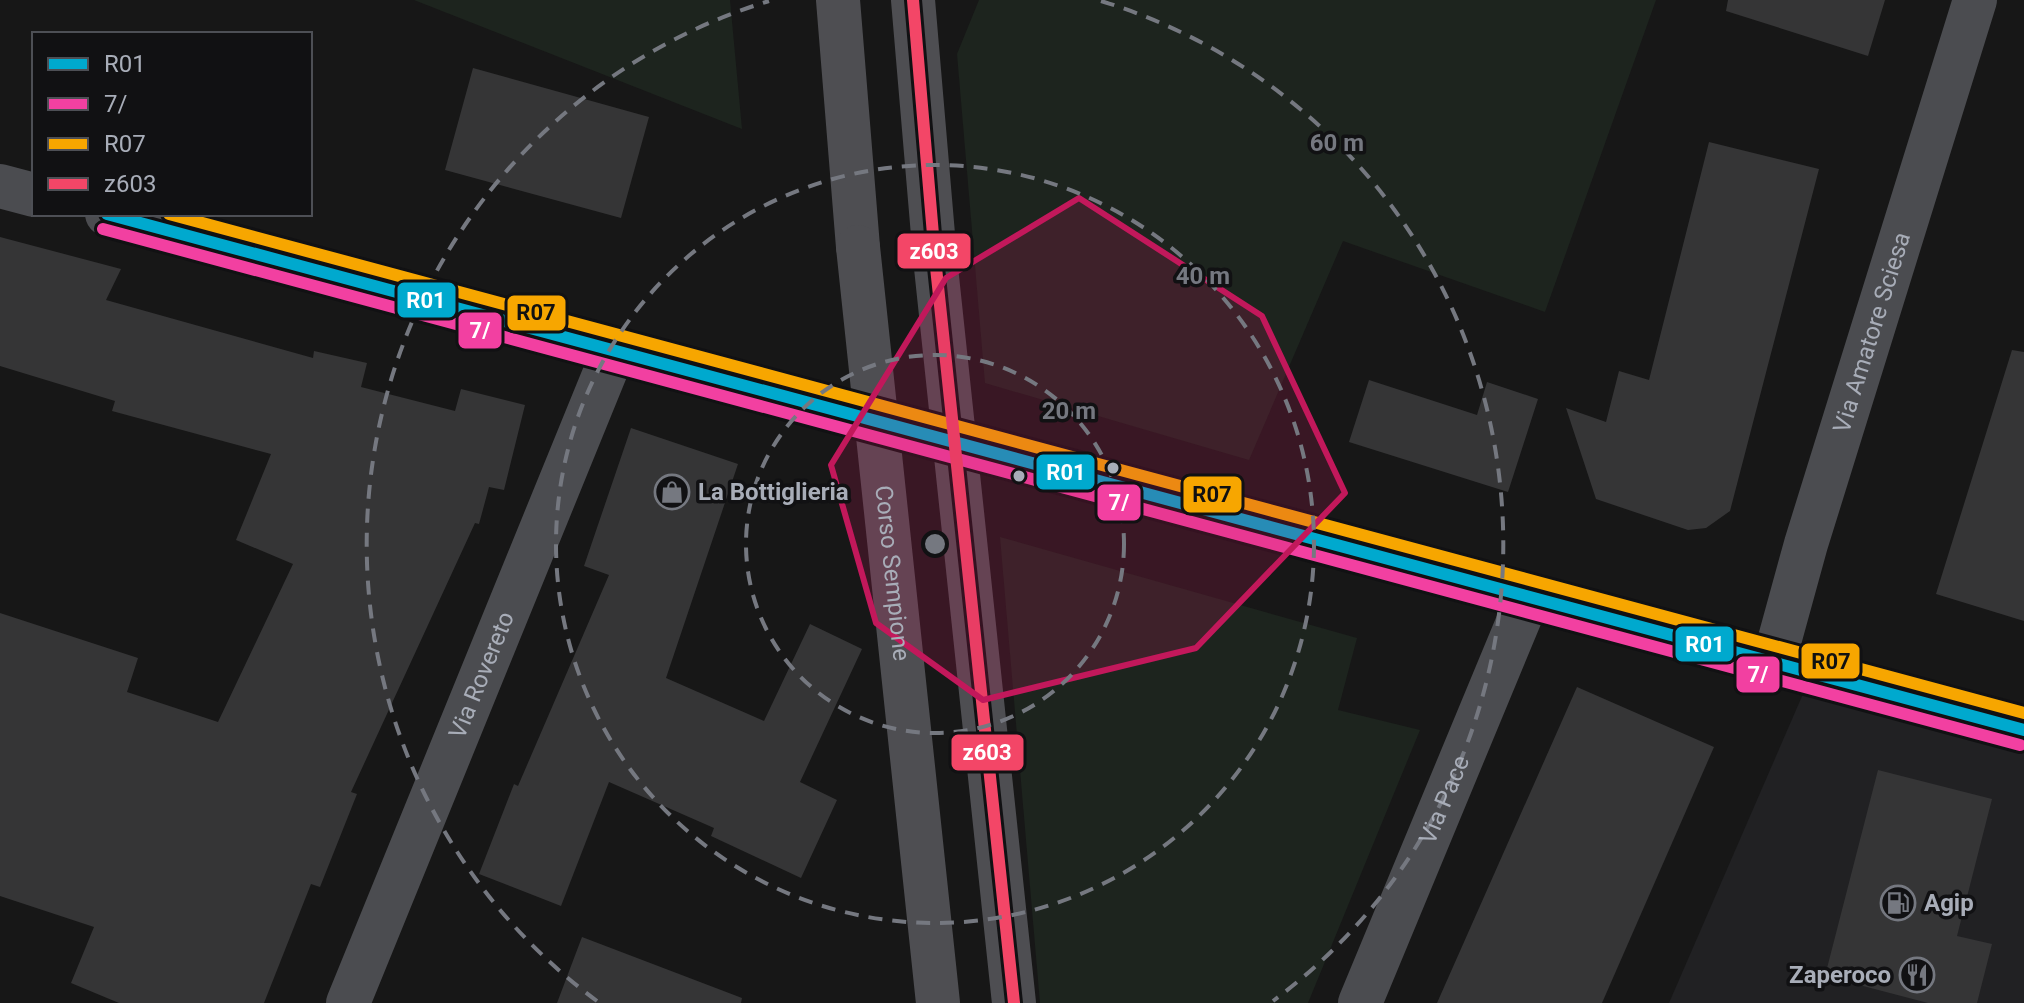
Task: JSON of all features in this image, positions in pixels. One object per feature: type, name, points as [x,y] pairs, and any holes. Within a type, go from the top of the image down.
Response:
[{"type":"highway","name":"Corso Sempione","points":[[838,0],[858,247],[938,1003]]},
{"type":"highway","points":[[913,0],[935,258],[1014,1003]]},
{"type":"street","name":"Via Amatore Sciesa","points":[[1773,664],[1811,529],[1975,0]]},
{"type":"street","points":[[0,186],[32,194]]},
{"type":"street","points":[[115,216],[615,348],[2024,730]]},
{"type":"street","name":"Via Rovereto","points":[[348,1003],[615,348]]},
{"type":"street","name":"Via Pace","points":[[1360,1003],[1528,598]]},
{"type":"highlighted area","points":[[1079,198],[1262,316],[1345,493],[1196,648],[983,700],[876,623],[831,465],[946,278]]},
{"type":"shaded area","points":[[414,0],[730,0],[742,129]]},
{"type":"shaded area","points":[[979,0],[1656,0],[1545,312],[1343,241],[1249,460],[985,383],[957,54]]},
{"type":"shaded area","points":[[1000,537],[1357,638],[1338,710],[1420,730],[1308,1003],[1040,1003]]},
{"type":"shaded area","points":[[1806,687],[2024,744],[2024,1003],[1669,1003]]},
{"type":"building","points":[[1728,0],[1885,0],[1868,56],[1726,11]]},
{"type":"building","points":[[473,68],[649,117],[621,218],[445,170]]},
{"type":"building","points":[[1709,142],[1819,169],[1730,511],[1706,528],[1688,530],[1596,499],[1566,408],[1606,422],[1619,371],[1649,380]]},
{"type":"building","points":[[0,237],[121,269],[106,300],[313,358],[314,351],[367,363],[361,387],[455,411],[461,389],[525,405],[504,490],[489,487],[479,524],[475,523],[351,792],[357,794],[320,887],[311,884],[264,1003],[119,1003],[71,983],[94,927],[0,896],[0,613],[138,658],[127,692],[218,722],[293,564],[236,540],[271,454],[112,411],[115,401],[0,366]]},
{"type":"building","points":[[2012,350],[2024,352],[2024,621],[1936,594]]},
{"type":"building","points":[[1369,380],[1477,415],[1487,382],[1538,399],[1508,492],[1349,442]]},
{"type":"building","points":[[631,428],[738,464],[666,678],[764,721],[810,624],[862,649],[800,782],[837,800],[801,878],[711,836],[714,828],[609,782],[561,906],[479,874],[514,784],[518,786],[609,575],[584,566]]},
{"type":"building","points":[[1577,687],[1714,747],[1602,1003],[1437,1003]]},
{"type":"building","points":[[1878,770],[1992,799],[1957,936],[1992,944],[1977,1003],[1928,1003],[1825,976]]},
{"type":"building","points":[[582,937],[742,998],[741,1003],[557,1003]]},
{"type":"transit line","name":"z603","points":[[913,0],[935,258],[1014,1003]]},
{"type":"transit line","name":"R01","points":[[114,216],[2024,730]]},
{"type":"transit line","name":"R07","points":[[176,216],[2024,713]]},
{"type":"transit line","name":"7/","points":[[103,229],[2020,745]]},
{"type":"place","name":"La Bottiglieria","points":[[672,492]]},
{"type":"place","name":"Agip","points":[[1898,903]]},
{"type":"place","name":"Zaperoco","points":[[1917,975]]}]
